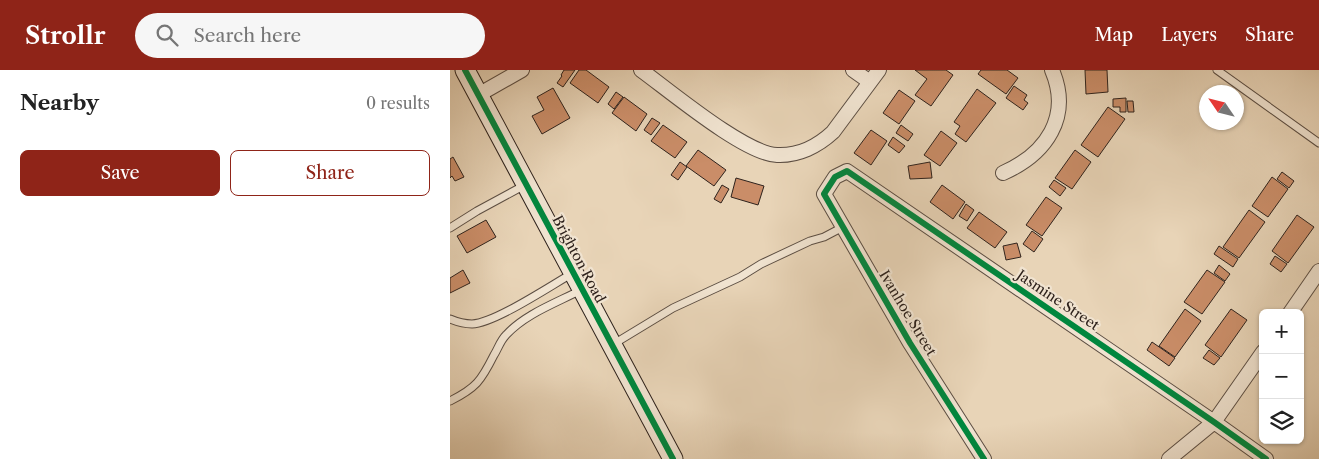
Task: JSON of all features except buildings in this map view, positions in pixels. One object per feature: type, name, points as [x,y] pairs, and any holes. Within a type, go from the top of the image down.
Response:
[{"type":"street","name":"Brighton Road","points":[[464,70],[673,459]]},
{"type":"street","points":[[478,94],[522,70]]},
{"type":"street","points":[[641,70],[734,138],[762,152],[776,155],[806,150],[824,140],[879,70]]},
{"type":"street","points":[[852,70],[870,82]]},
{"type":"street","points":[[1003,173],[1018,166],[1032,156],[1049,136],[1056,122],[1059,103],[1052,70]]},
{"type":"street","name":"Jasmine Street","points":[[835,177],[847,171],[1266,459]]},
{"type":"street","name":"Ivanhoe Street","points":[[835,177],[824,194],[910,343],[984,459]]},
{"type":"street","points":[[1293,309],[1319,271]]},
{"type":"street","points":[[1169,459],[1214,422],[1262,354]]},
{"type":"lane","points":[[1217,70],[1319,144]]},
{"type":"lane","points":[[450,228],[477,210],[526,184]]},
{"type":"lane","points":[[612,345],[673,308],[761,264],[843,227]]},
{"type":"lane","points":[[450,319],[473,324],[491,320],[577,281]]},
{"type":"lane","points":[[450,401],[470,391],[480,381],[503,338],[511,329],[577,281]]},
{"type":"cycle path","points":[[465,70],[673,459]]},
{"type":"cycle path","points":[[984,459],[910,343],[824,194],[835,177],[847,171],[1266,459]]}]
